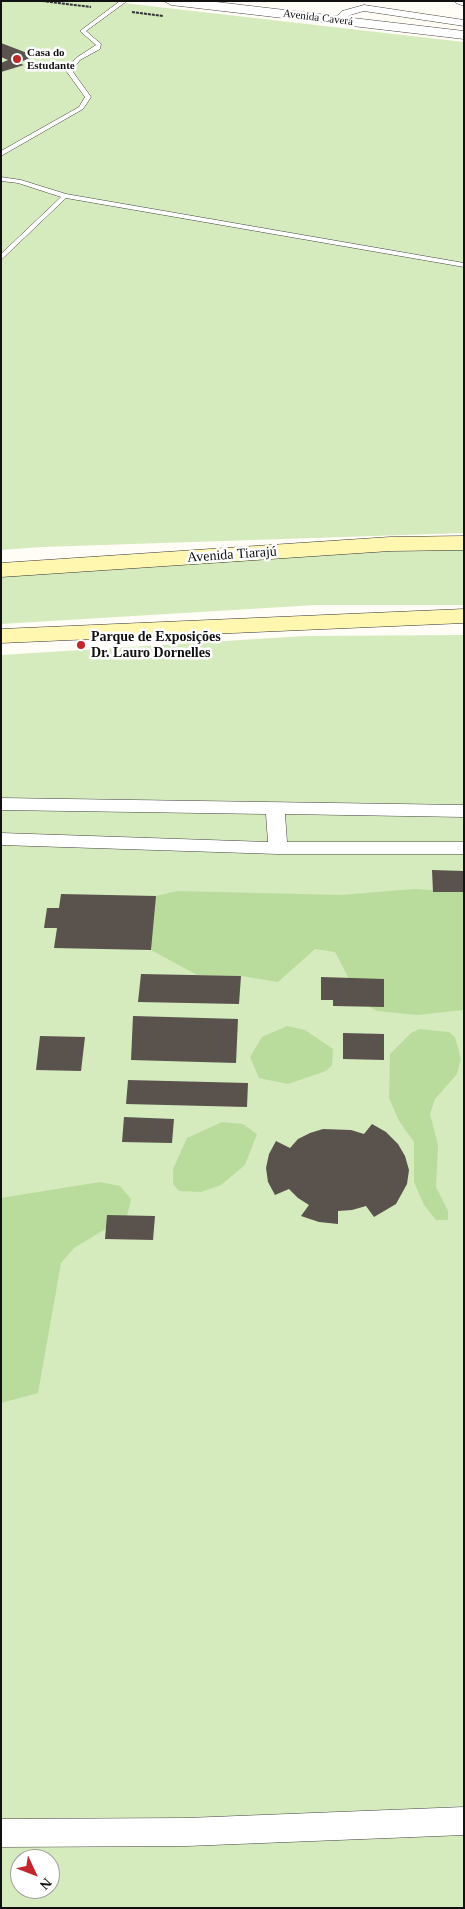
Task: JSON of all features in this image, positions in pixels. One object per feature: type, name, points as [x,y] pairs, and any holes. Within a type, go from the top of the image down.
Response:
[{"type":"main road","name":"Avenida Tiarajú","points":[[1,570],[390,544],[464,543]]},
{"type":"main road","points":[[1,636],[464,616]]},
{"type":"street","name":"Avenida Caverá","points":[[172,1],[464,35]]},
{"type":"street","points":[[339,1],[381,25]]},
{"type":"street","points":[[460,1],[464,3]]},
{"type":"street","points":[[340,20],[346,13],[354,10],[372,9],[464,23]]},
{"type":"street","points":[[1,804],[464,810]]},
{"type":"street","points":[[275,808],[278,848]]},
{"type":"street","points":[[1,838],[278,848],[464,848]]},
{"type":"street","points":[[1,1833],[187,1832],[464,1821]]},
{"type":"lane","points":[[1,154],[81,108],[88,97],[70,72],[70,69],[78,59],[98,48],[97,42],[83,31],[124,1]]},
{"type":"lane","points":[[1,179],[19,181],[65,196],[464,265]]},
{"type":"lane","points":[[1,258],[65,196]]},
{"type":"green space","points":[[1,1],[106,1],[464,42],[464,533],[1,550]]},
{"type":"green space","points":[[464,548],[464,605],[316,605],[1,624],[1,573],[368,551]]},
{"type":"green space","points":[[464,635],[464,1908],[1,1908],[1,655],[305,636]]},
{"type":"green space","points":[[414,889],[464,892],[464,1010],[417,1015],[377,1011],[361,1002],[335,952],[315,949],[278,982],[241,976],[197,975],[151,950],[142,919],[146,907],[156,896],[177,891],[341,895]]},
{"type":"green space","points":[[287,1026],[305,1030],[333,1049],[332,1065],[326,1071],[288,1084],[259,1078],[250,1057],[262,1037]]},
{"type":"green space","points":[[419,1029],[449,1032],[455,1037],[461,1059],[457,1074],[435,1099],[430,1114],[438,1145],[436,1187],[448,1211],[448,1220],[436,1220],[424,1205],[414,1182],[414,1142],[399,1121],[389,1098],[390,1054],[411,1033]]},
{"type":"green space","points":[[222,1122],[243,1124],[257,1134],[245,1165],[221,1185],[201,1192],[179,1191],[173,1184],[173,1169],[187,1138]]},
{"type":"green space","points":[[100,1182],[120,1186],[131,1199],[127,1216],[74,1248],[61,1263],[38,1393],[1,1403],[1,1198]]},
{"type":"building","name":"Casa do Estudante","points":[[1,43],[35,56],[18,63],[24,65],[1,72],[1,63],[8,60],[1,57]]},
{"type":"building","points":[[432,870],[464,871],[464,892],[433,892]]},
{"type":"building","points":[[61,894],[156,896],[151,950],[54,948],[57,928],[44,928],[47,908],[59,908]]},
{"type":"building","points":[[141,974],[241,976],[239,1004],[138,1002]]},
{"type":"building","points":[[321,977],[384,979],[384,1007],[333,1006],[333,1000],[321,1000]]},
{"type":"building","points":[[133,1016],[238,1019],[236,1063],[131,1060]]},
{"type":"building","points":[[343,1033],[384,1034],[384,1060],[343,1059]]},
{"type":"building","points":[[40,1036],[85,1037],[81,1071],[36,1070]]},
{"type":"building","points":[[128,1080],[248,1083],[247,1107],[126,1104]]},
{"type":"building","points":[[124,1117],[174,1119],[172,1143],[122,1142]]},
{"type":"building","points":[[372,1124],[386,1132],[398,1144],[405,1156],[409,1170],[407,1184],[396,1204],[374,1217],[366,1206],[338,1211],[338,1224],[319,1222],[301,1216],[309,1205],[289,1189],[275,1195],[268,1182],[266,1168],[269,1154],[276,1141],[290,1148],[298,1139],[323,1129],[351,1130],[364,1134]]},
{"type":"building","points":[[107,1215],[155,1216],[153,1240],[105,1239]]},
{"type":"place","name":"Casa do Estudante","points":[[17,59]]},
{"type":"place","name":"Parque de Exposições Dr. Lauro Dornelles","points":[[81,645]]}]
